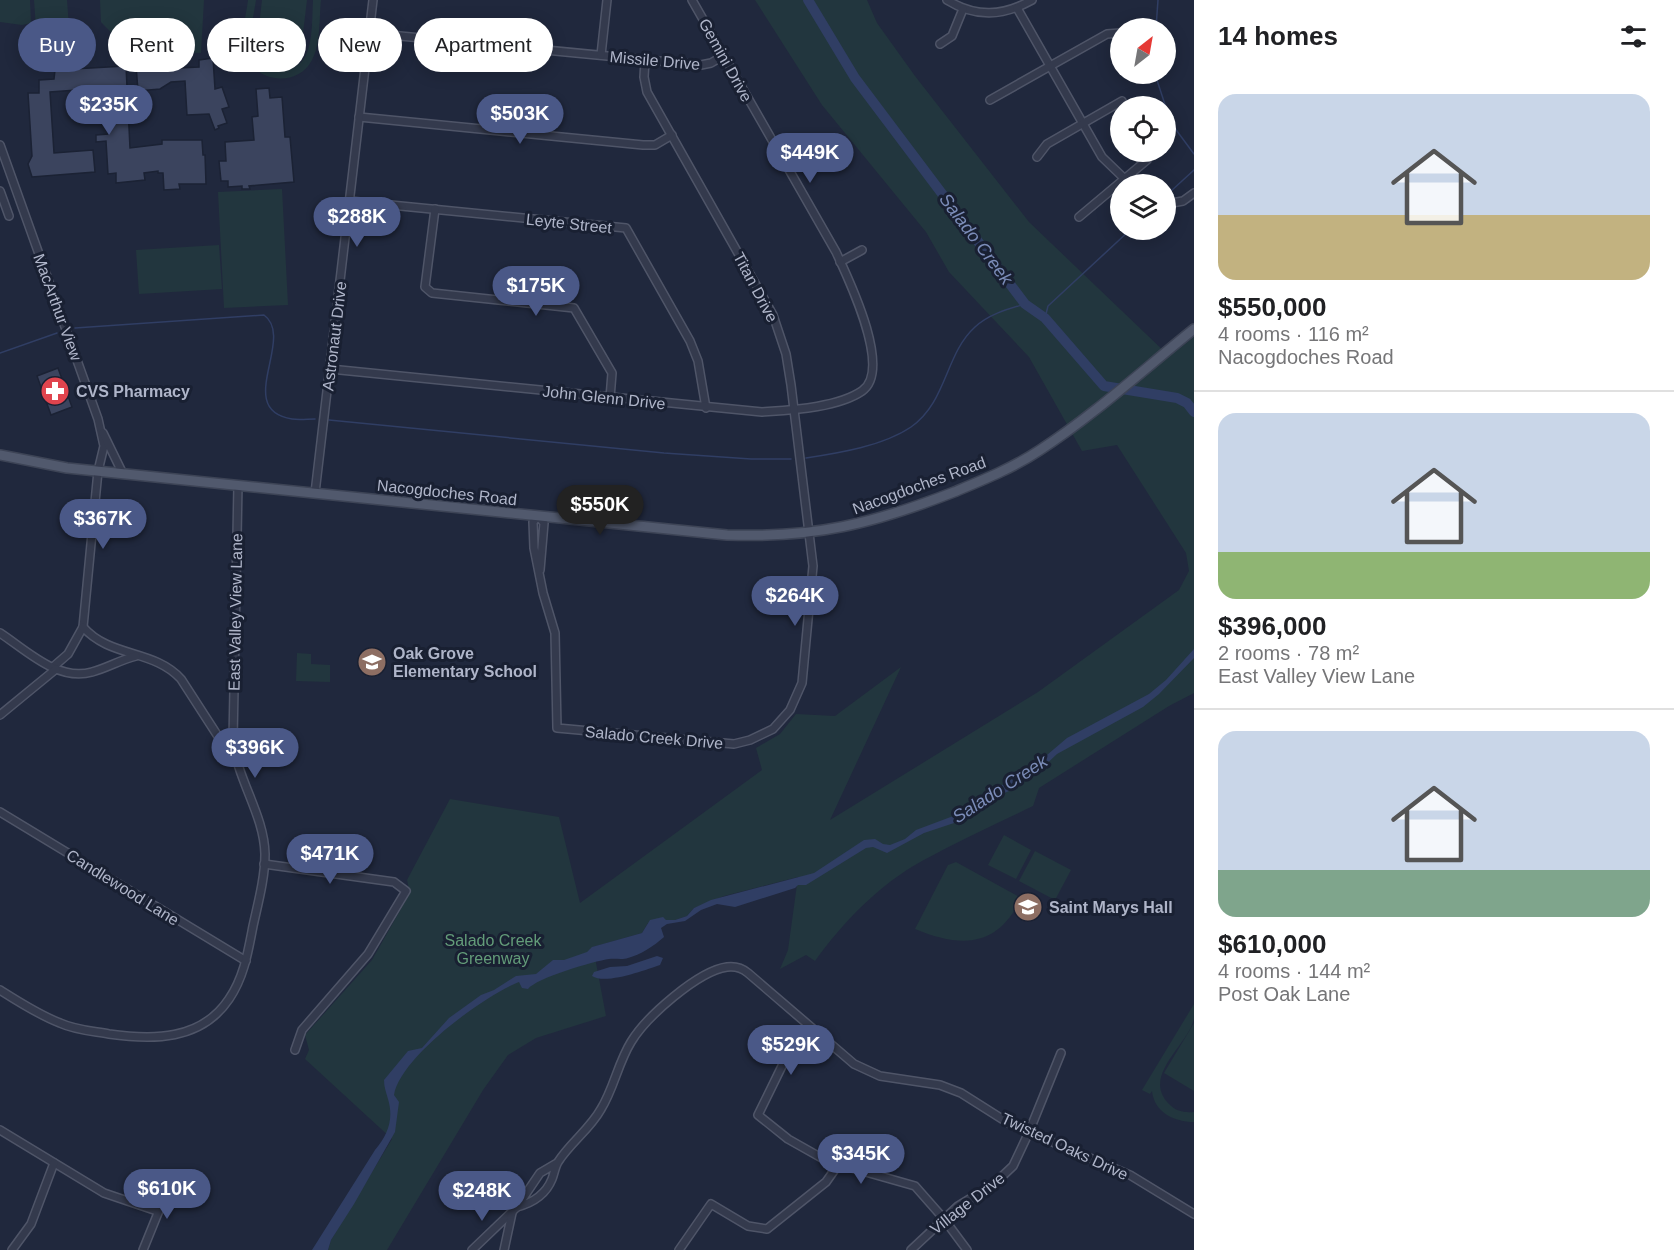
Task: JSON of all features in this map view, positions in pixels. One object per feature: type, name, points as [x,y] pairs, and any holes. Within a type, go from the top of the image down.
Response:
[{"type":"main road","name":"Nacogdoches Road","points":[[0,455],[123,474],[727,535],[810,533],[866,523],[971,485],[1024,460],[1072,426],[1194,329]]},
{"type":"street","name":"Astronaut Drive","points":[[371,18],[373,0]]},
{"type":"street","points":[[601,55],[607,0]]},
{"type":"street","name":"Gemini Drive","points":[[692,0],[840,262],[855,295],[866,330],[873,367],[871,380]]},
{"type":"street","points":[[947,0],[963,9],[994,14],[1017,8],[1032,0]]},
{"type":"street","points":[[1017,8],[1102,157],[1119,174]]},
{"type":"street","points":[[940,44],[952,36],[963,9]]},
{"type":"street","points":[[990,100],[1110,34]]},
{"type":"street","name":"Missile Drive","points":[[402,36],[701,65],[711,63],[723,56]]},
{"type":"street","name":"Titan Drive","points":[[645,60],[646,88],[773,315],[786,354],[813,566],[802,683],[796,701],[780,722]]},
{"type":"street","name":"Astronaut Drive","points":[[315,493],[364,72]]},
{"type":"street","points":[[1037,157],[1047,144],[1110,108]]},
{"type":"street","points":[[359,117],[643,145],[655,145],[672,135]]},
{"type":"street","name":"MacArthur View","points":[[0,144],[102,431],[104,446],[98,471],[83,627]]},
{"type":"street","points":[[1134,174],[1145,162]]},
{"type":"street","points":[[0,191],[9,216]]},
{"type":"street","points":[[1176,202],[1183,201],[1194,193]]},
{"type":"street","points":[[1079,217],[1110,194]]},
{"type":"street","name":"Leyte Street","points":[[350,201],[626,228],[690,341],[698,361],[706,408]]},
{"type":"street","points":[[435,209],[425,287],[427,291],[432,294],[574,308],[612,373],[610,398]]},
{"type":"street","points":[[840,262],[862,250]]},
{"type":"street","name":"John Glenn Drive","points":[[330,369],[762,412],[794,409],[850,396],[862,391],[871,380]]},
{"type":"street","points":[[102,431],[123,474]]},
{"type":"street","name":"East Valley View Lane","points":[[0,990],[51,1020],[74,1028],[140,1038],[162,1038],[188,1032],[211,1017],[228,1001],[239,982],[246,961],[264,864],[261,832],[237,765],[232,730],[238,485]]},
{"type":"street","name":"Salado Creek Drive","points":[[538,516],[533,524],[534,548],[543,593],[555,633],[557,728],[734,744],[766,733],[780,722]]},
{"type":"street","points":[[0,715],[57,670],[83,627],[101,643],[161,663],[176,675],[237,765]]},
{"type":"street","points":[[0,633],[57,670],[91,673],[123,659],[138,656]]},
{"type":"street","name":"Candlewood Lane","points":[[0,812],[246,961]]},
{"type":"street","points":[[264,864],[394,882],[404,887],[405,895],[368,954],[302,1030],[295,1050]]},
{"type":"street","name":"Twisted Oaks Drive","points":[[557,1163],[595,1119],[631,1042],[642,1028],[682,990],[715,970],[735,967],[748,973],[844,1058],[869,1072],[905,1081],[951,1088],[972,1098],[1010,1124],[1130,1175],[1194,1214]]},
{"type":"street","points":[[811,1029],[783,1064],[758,1115],[788,1139],[809,1152],[838,1165],[908,1183],[920,1190],[967,1250]]},
{"type":"street","name":"Village Drive","points":[[910,1250],[967,1199],[1007,1173],[1018,1159],[1061,1053]]},
{"type":"street","points":[[0,1130],[104,1193],[157,1211]]},
{"type":"street","points":[[12,1250],[31,1224],[54,1163]]},
{"type":"street","points":[[471,1250],[515,1210],[540,1173],[557,1163]]},
{"type":"street","points":[[504,1250],[515,1210],[528,1204],[548,1188],[557,1163]]},
{"type":"street","points":[[679,1250],[711,1204],[748,1226],[767,1229],[826,1182],[838,1165]]},
{"type":"street","points":[[143,1250],[157,1211],[171,1182]]},
{"type":"green space","points":[[0,0],[30,0],[31,18],[18,18],[18,24],[0,22]]},
{"type":"green space","points":[[34,0],[67,0],[68,18],[35,18]]},
{"type":"green space","points":[[100,0],[204,0],[201,53],[195,53],[195,18],[108,18],[108,29],[101,22]]},
{"type":"green space","points":[[248,0],[256,0],[253,18],[245,18]]},
{"type":"green space","points":[[262,0],[307,0],[305,18],[260,18]]},
{"type":"green space","points":[[313,0],[321,0],[317,46],[306,69]]},
{"type":"green space","name":"Salado Creek Greenway","points":[[755,0],[867,0],[877,23],[915,76],[1029,222],[1169,356],[1194,337],[1194,693],[1169,706],[1039,788],[1033,806],[906,870],[877,892],[850,918],[815,961],[806,955],[780,969],[788,950],[798,877],[724,896],[694,908],[687,916],[675,920],[648,923],[642,933],[593,947],[606,1016],[536,1038],[508,1055],[483,1090],[387,1250],[328,1250],[331,1240],[392,1139],[305,1059],[309,1050],[305,1035],[372,960],[410,893],[407,880],[450,799],[559,817],[580,903],[762,770],[756,748],[780,734],[796,714],[835,716],[901,667],[830,820],[1038,692],[1179,590],[1189,571],[1186,553],[1117,445],[1082,451],[1029,357],[949,272],[926,232],[822,105]]},
{"type":"green space","points":[[259,72],[302,72],[288,78],[268,76]]},
{"type":"green space","points":[[282,189],[288,305],[224,308],[218,192]]},
{"type":"green space","points":[[219,245],[222,289],[139,294],[136,250]]},
{"type":"green space","points":[[297,653],[311,654],[311,664],[330,665],[330,682],[296,681]]},
{"type":"green space","points":[[1004,835],[1031,850],[1016,879],[988,865]]},
{"type":"green space","points":[[1035,851],[1071,870],[1055,900],[1019,881]]},
{"type":"green space","points":[[956,862],[1021,898],[1001,927],[989,935],[963,941],[915,929],[948,865]]},
{"type":"green space","points":[[1194,1004],[1194,1019],[1190,1029],[1169,1060],[1160,1082],[1161,1092],[1168,1103],[1180,1111],[1194,1112],[1194,1122],[1187,1122],[1166,1114],[1157,1105],[1152,1091],[1150,1094],[1142,1090]]},
{"type":"green space","points":[[1194,1023],[1194,1091],[1164,1073]]},
{"type":"water","points":[[1194,649],[1194,658],[1143,707],[1057,754],[1039,771],[1028,776],[1009,791],[987,801],[957,822],[924,833],[887,853],[873,847],[866,848],[806,885],[798,885],[795,888],[735,907],[717,904],[701,910],[685,921],[667,924],[661,928],[664,937],[633,957],[609,959],[579,966],[553,975],[528,989],[522,988],[519,982],[466,1013],[427,1046],[411,1063],[394,1095],[399,1102],[395,1132],[331,1240],[328,1250],[312,1250],[389,1126],[390,1106],[384,1080],[408,1051],[422,1048],[449,1018],[481,995],[494,990],[516,976],[536,974],[553,960],[564,960],[587,952],[592,947],[642,933],[650,920],[663,917],[666,920],[675,920],[687,916],[694,908],[711,900],[814,873],[864,840],[875,839],[890,845],[905,839],[916,830],[964,812],[979,799],[1034,766],[1067,738],[1149,694],[1166,680]]},
{"type":"water","points":[[657,956],[663,958],[660,965],[636,973],[606,979],[592,976],[594,972],[610,967],[627,966]]},
{"type":"building","points":[[207,59],[207,72],[214,72],[215,89],[222,87],[229,107],[222,109],[227,123],[218,126],[219,128],[215,130],[209,114],[187,115],[185,81],[171,82],[160,89],[138,91],[137,72],[195,72],[195,67],[199,67],[199,60]]},
{"type":"building","points":[[108,67],[108,72],[126,72],[130,148],[162,144],[162,140],[202,140],[206,184],[179,184],[180,189],[164,190],[163,173],[158,173],[158,171],[144,173],[145,180],[116,183],[116,173],[108,174],[106,141],[96,142],[96,135],[108,134],[104,88],[50,92],[54,153],[93,150],[95,172],[32,177],[28,164],[32,156],[28,93],[39,93],[39,80],[54,79],[55,72],[96,72],[96,68]]},
{"type":"building","points":[[269,88],[270,98],[282,97],[285,137],[290,137],[294,182],[249,186],[250,189],[242,189],[242,186],[228,187],[228,181],[221,181],[219,161],[226,161],[225,142],[254,140],[252,117],[258,116],[256,89]]},
{"type":"building","name":"CVS Pharmacy","points":[[58,368],[72,407],[51,415],[37,376]]},
{"type":"waterway","name":"Salado Creek","points":[[808,0],[855,78],[1025,304],[1045,318],[1104,386],[1177,398],[1187,403],[1194,412]]},
{"type":"waterway","points":[[1157,18],[1158,0]]},
{"type":"waterway","points":[[1158,84],[1171,123],[1194,154]]},
{"type":"waterway","points":[[1176,186],[1194,170]]},
{"type":"waterway","points":[[1045,318],[1048,306],[1119,240]]},
{"type":"waterway","points":[[806,458],[874,444],[911,427],[932,405],[957,350],[975,327],[992,315],[1025,304]]},
{"type":"waterway","points":[[75,328],[264,315],[272,326],[274,340],[266,388],[267,402],[275,413],[292,419],[315,419]]},
{"type":"waterway","points":[[0,353],[57,333]]},
{"type":"waterway","points":[[329,420],[664,453],[751,459],[791,459]]},
{"type":"place","name":"CVS Pharmacy","points":[[55,391]]},
{"type":"place","name":"Oak Grove Elementary School","points":[[372,662]]},
{"type":"place","name":"Saint Marys Hall","points":[[1028,907]]}]
